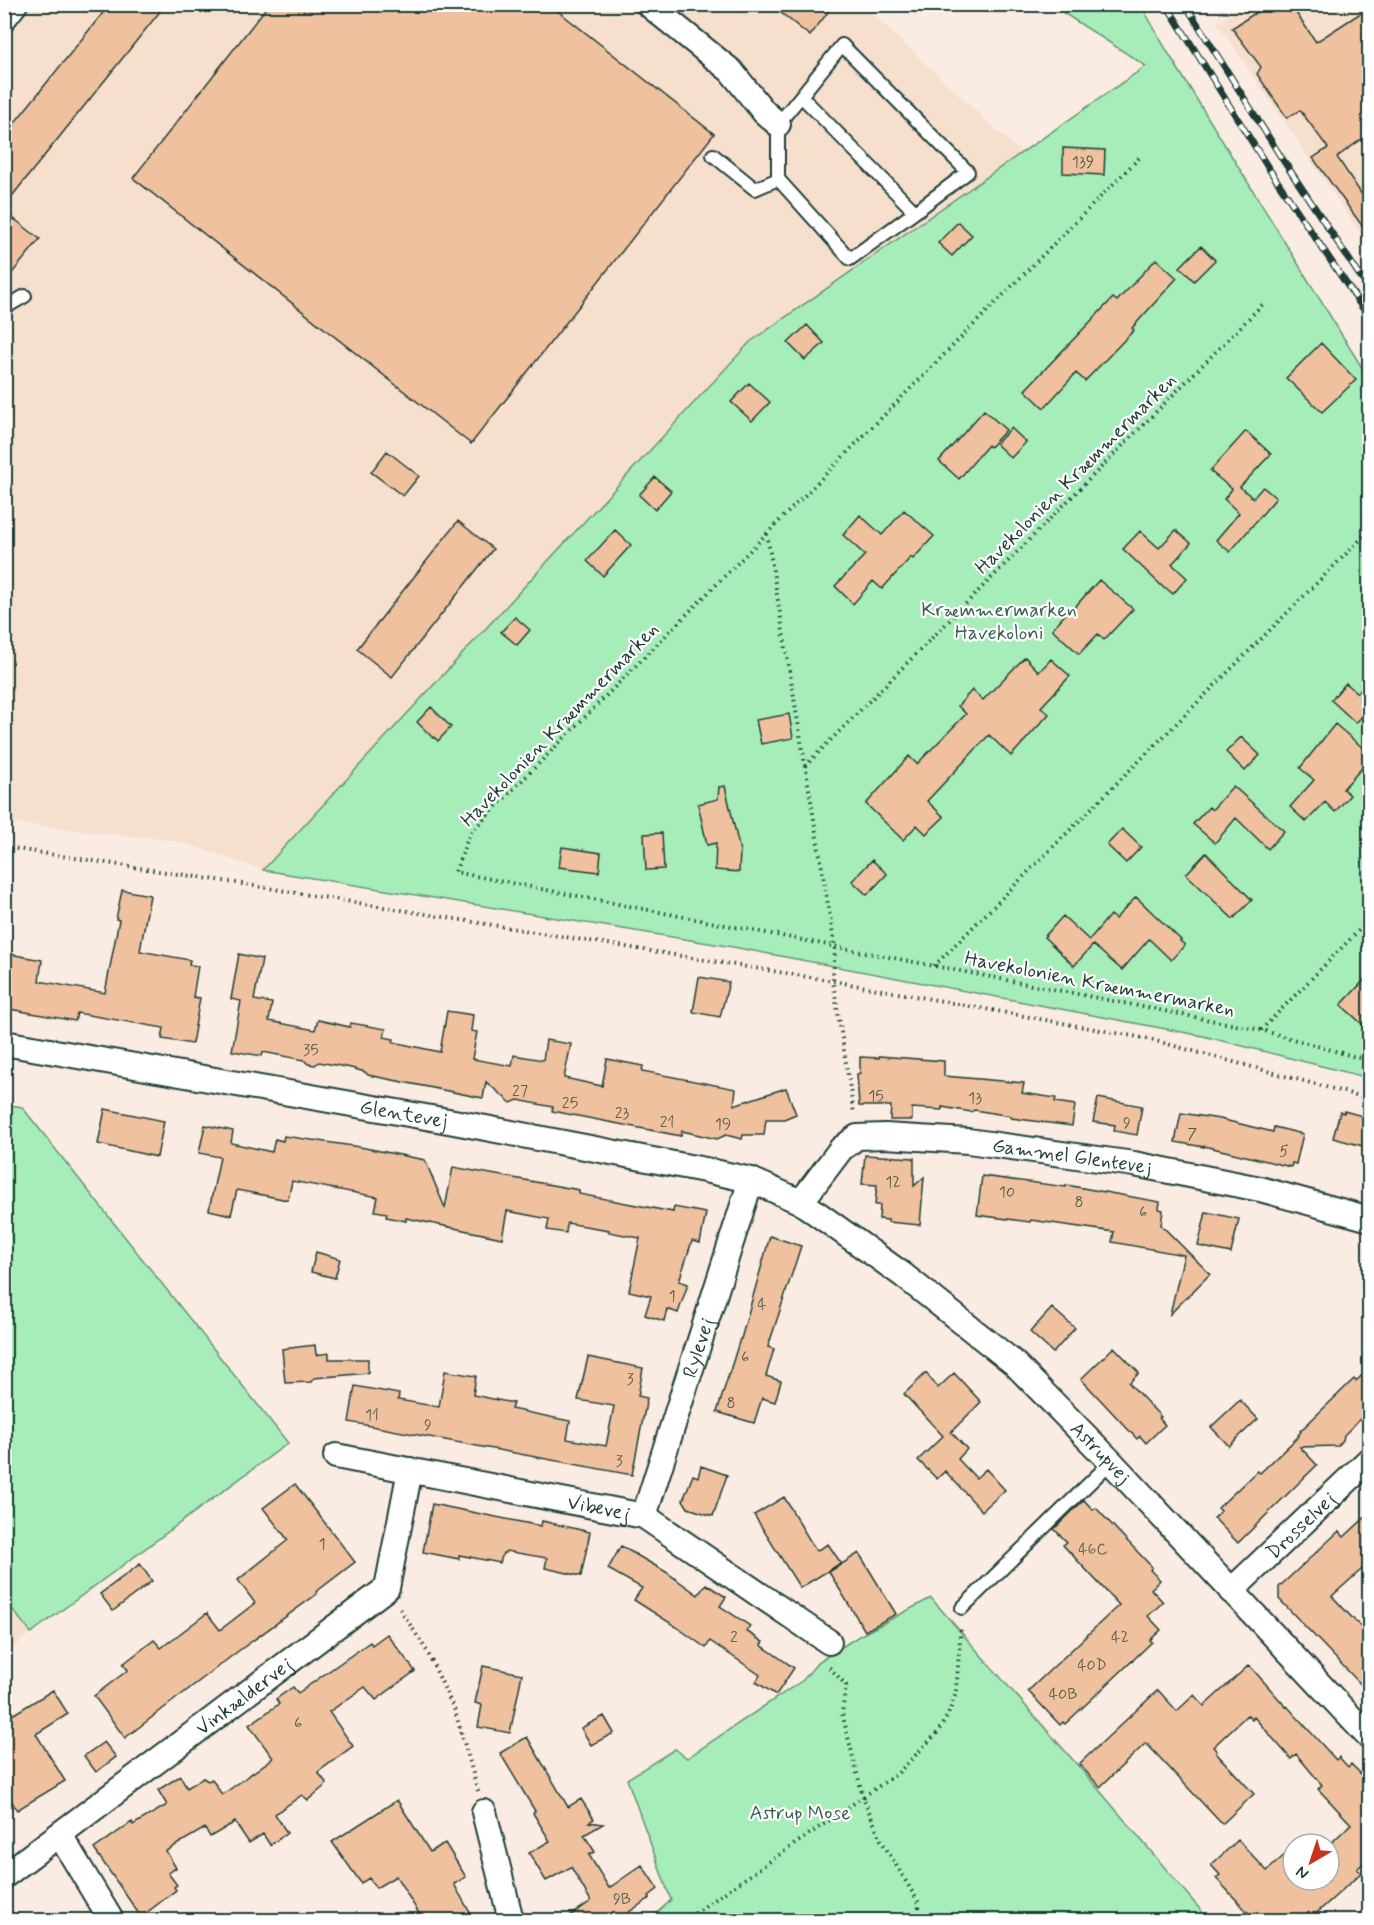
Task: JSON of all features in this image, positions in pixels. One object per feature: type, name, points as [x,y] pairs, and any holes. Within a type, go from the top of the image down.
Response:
[{"type":"street","points":[[4,18],[15,4]]},
{"type":"street","points":[[648,4],[731,71],[764,112],[778,124]]},
{"type":"street","name":"Glentevej","points":[[4,1043],[466,1124],[705,1170],[751,1180],[801,1202]]},
{"type":"street","name":"Gammel Glentevej","points":[[857,1137],[885,1136],[968,1141],[1134,1164],[1260,1189],[1370,1219]]},
{"type":"street","points":[[801,1202],[841,1149],[857,1137]]},
{"type":"street","name":"Rylevej","points":[[644,1516],[751,1180]]},
{"type":"street","name":"Astrupvej","points":[[801,1202],[903,1275],[1014,1363],[1111,1462],[1370,1738]]},
{"type":"street","name":"Vibevej","points":[[336,1456],[644,1516],[824,1650]]},
{"type":"street","name":"Drosselvej","points":[[1231,1591],[1370,1459]]},
{"type":"street","points":[[387,1588],[410,1470]]},
{"type":"street","name":"Vinkældervej","points":[[4,1876],[387,1588]]},
{"type":"street","points":[[484,1812],[511,1920]]},
{"type":"street","points":[[60,1835],[111,1920]]},
{"type":"lane","points":[[842,45],[968,172],[850,260],[778,179],[778,124],[801,96],[842,45]]},
{"type":"lane","points":[[801,96],[915,212]]},
{"type":"lane","points":[[712,155],[755,189],[778,179]]},
{"type":"lane","points":[[4,308],[24,296]]},
{"type":"lane","points":[[962,1608],[1111,1462]]},
{"type":"path","name":"Havekolonien Kræmmermarken","points":[[1139,158],[470,833],[455,872],[1261,1030],[1370,1061]]},
{"type":"path","name":"Havekolonien Kræmmermarken","points":[[805,766],[1264,303]]},
{"type":"path","name":"Havekolonien Kræmmermarken","points":[[934,966],[1370,530]]},
{"type":"path","points":[[767,534],[835,947],[833,981],[857,1137]]},
{"type":"path","points":[[4,848],[261,887],[833,981],[1149,1039],[1370,1098]]},
{"type":"path","points":[[1261,1030],[1370,919]]},
{"type":"path","points":[[387,1588],[427,1650],[455,1710],[484,1812]]},
{"type":"path","points":[[686,1920],[898,1773],[937,1732],[948,1715],[956,1693],[962,1608]]},
{"type":"path","points":[[824,1650],[846,1685],[842,1713],[863,1797],[881,1840],[919,1903],[919,1920]]},
{"type":"shaded area","points":[[5,5],[863,5],[1021,153],[750,342],[263,870],[178,841],[5,822]]},
{"type":"shaded area","points":[[1244,5],[1369,5],[1369,246],[1217,23]]},
{"type":"shaded area","points":[[5,1600],[31,1633],[4,1654]]},
{"type":"green space","name":"Kræmmermarken Havekoloni","points":[[1051,5],[1141,5],[1369,379],[1369,1078],[1203,1036],[733,947],[263,870],[750,342],[1146,66]]},
{"type":"green space","points":[[5,1104],[22,1107],[288,1443],[31,1633],[5,1600]]},
{"type":"green space","name":"Astrup Mose","points":[[931,1598],[1094,1784],[1209,1920],[649,1920],[671,1900],[627,1779],[675,1749],[687,1758],[803,1680],[818,1662],[859,1636]]},
{"type":"building","points":[[110,4],[166,4],[4,206],[4,136]]},
{"type":"building","points":[[269,4],[549,4],[714,134],[471,444],[133,178]]},
{"type":"building","points":[[770,4],[834,4],[810,36]]},
{"type":"building","points":[[1269,4],[1290,4],[1316,42],[1370,7],[1370,133],[1337,157],[1370,207],[1370,223],[1363,227],[1313,158],[1328,148],[1300,110],[1287,118],[1257,74],[1261,67],[1232,28]]},
{"type":"building","points":[[1063,148],[1105,150],[1104,175],[1063,173]]},
{"type":"building","points":[[4,211],[40,239],[4,283]]},
{"type":"building","points":[[958,222],[972,235],[952,256],[938,243]]},
{"type":"building","points":[[1201,246],[1215,260],[1194,281],[1180,267]]},
{"type":"building","points":[[1156,259],[1177,278],[1132,328],[1134,330],[1085,381],[1076,373],[1044,408],[1025,390],[1113,298],[1117,301]]},
{"type":"building","points":[[807,325],[824,343],[805,360],[788,343]]},
{"type":"building","points":[[1321,343],[1356,380],[1322,412],[1286,378]]},
{"type":"building","points":[[749,383],[770,402],[752,421],[731,402]]},
{"type":"building","points":[[984,410],[1006,430],[990,447],[988,445],[959,479],[939,461]]},
{"type":"building","points":[[1011,428],[1026,442],[1011,458],[996,444]]},
{"type":"building","points":[[1246,431],[1271,454],[1240,487],[1253,498],[1263,487],[1276,498],[1230,552],[1216,540],[1239,513],[1224,499],[1232,489],[1210,471]]},
{"type":"building","points":[[387,451],[419,476],[403,496],[371,472]]},
{"type":"building","points":[[655,477],[671,491],[655,510],[639,495]]},
{"type":"building","points":[[904,510],[934,536],[882,589],[873,581],[853,604],[835,586],[865,555],[843,535],[860,515],[882,535]]},
{"type":"building","points":[[458,521],[493,549],[392,677],[357,649]]},
{"type":"building","points":[[615,530],[631,545],[603,576],[587,561]]},
{"type":"building","points":[[1176,530],[1191,543],[1172,564],[1187,578],[1173,594],[1123,549],[1140,531],[1159,548]]},
{"type":"building","points":[[1099,580],[1133,609],[1104,640],[1098,634],[1079,654],[1052,629]]},
{"type":"building","points":[[515,617],[530,630],[517,645],[501,632]]},
{"type":"building","points":[[1025,657],[1039,672],[1051,659],[1070,676],[1041,707],[1049,714],[1011,756],[989,735],[927,801],[944,817],[926,834],[917,825],[903,840],[866,804],[909,756],[917,764],[966,714],[958,706],[972,690],[983,700]]},
{"type":"building","points":[[1370,680],[1370,707],[1356,723],[1331,700],[1346,683],[1357,693]]},
{"type":"building","points":[[431,707],[451,727],[438,741],[417,722]]},
{"type":"building","points":[[789,714],[793,738],[761,744],[756,720]]},
{"type":"building","points":[[1335,724],[1370,754],[1370,759],[1343,789],[1350,795],[1335,812],[1325,802],[1306,822],[1290,807],[1314,780],[1300,768]]},
{"type":"building","points":[[1241,737],[1260,755],[1245,771],[1226,752]]},
{"type":"building","points":[[725,786],[740,851],[739,872],[715,870],[716,843],[707,845],[698,804],[718,799],[719,787]]},
{"type":"building","points":[[1233,786],[1284,831],[1268,849],[1236,818],[1215,843],[1193,824],[1209,807],[1212,810]]},
{"type":"building","points":[[1122,829],[1141,847],[1126,863],[1107,845]]},
{"type":"building","points":[[662,833],[664,869],[646,870],[644,834]]},
{"type":"building","points":[[562,847],[601,853],[599,872],[559,867]]},
{"type":"building","points":[[1206,853],[1252,900],[1233,919],[1186,874]]},
{"type":"building","points":[[872,860],[887,874],[867,895],[852,881]]},
{"type":"building","points":[[122,890],[150,895],[140,951],[190,960],[189,965],[198,966],[193,997],[200,998],[192,1044],[162,1039],[164,1028],[77,1013],[75,1021],[4,1008],[4,953],[42,960],[39,981],[105,993],[119,920],[116,919]]},
{"type":"building","points":[[1136,897],[1185,945],[1171,960],[1149,939],[1122,970],[1093,945],[1074,966],[1044,937],[1063,916],[1089,940],[1110,915],[1115,919]]},
{"type":"building","points":[[239,954],[262,959],[254,1000],[272,1003],[269,1021],[315,1030],[318,1020],[350,1027],[351,1023],[386,1029],[384,1037],[394,1039],[393,1042],[440,1052],[447,1011],[473,1015],[471,1031],[477,1032],[472,1059],[512,1066],[514,1055],[543,1060],[546,1040],[571,1044],[564,1078],[602,1086],[607,1059],[643,1066],[642,1071],[736,1089],[734,1105],[786,1088],[796,1114],[784,1119],[766,1119],[764,1135],[743,1135],[742,1139],[726,1135],[717,1139],[682,1131],[681,1136],[552,1111],[553,1107],[518,1100],[511,1103],[486,1082],[483,1098],[368,1075],[351,1068],[319,1062],[315,1065],[308,1064],[304,1060],[263,1052],[262,1056],[232,1051],[241,1001],[231,999]]},
{"type":"building","points":[[1370,974],[1370,1031],[1341,1005]]},
{"type":"building","points":[[699,977],[729,982],[720,1017],[693,1012]]},
{"type":"building","points":[[879,1056],[944,1061],[944,1076],[1024,1083],[1022,1093],[1056,1098],[1055,1102],[1075,1105],[1072,1126],[942,1107],[942,1110],[912,1108],[912,1120],[890,1120],[891,1106],[859,1106],[857,1074],[860,1073],[860,1057],[879,1058]]},
{"type":"building","points":[[1098,1098],[1142,1106],[1137,1135],[1114,1131],[1115,1125],[1093,1122]]},
{"type":"building","points":[[105,1109],[164,1121],[157,1157],[98,1144]]},
{"type":"building","points":[[1344,1111],[1370,1118],[1370,1148],[1333,1138],[1340,1112],[1344,1113]]},
{"type":"building","points":[[1181,1113],[1220,1119],[1273,1132],[1274,1127],[1303,1134],[1296,1164],[1292,1163],[1291,1167],[1204,1146],[1175,1142]]},
{"type":"building","points":[[205,1125],[233,1131],[231,1143],[272,1152],[275,1139],[283,1141],[284,1136],[360,1147],[425,1160],[445,1208],[453,1167],[579,1190],[579,1194],[673,1212],[674,1207],[706,1213],[700,1243],[692,1241],[679,1281],[688,1284],[678,1313],[667,1309],[664,1321],[645,1315],[651,1296],[629,1291],[640,1238],[609,1232],[609,1230],[567,1223],[566,1233],[547,1230],[549,1219],[507,1211],[502,1238],[406,1218],[406,1221],[386,1217],[387,1213],[375,1211],[378,1197],[292,1181],[288,1200],[237,1190],[231,1215],[209,1210],[220,1157],[199,1153]]},
{"type":"building","points":[[865,1155],[914,1158],[914,1186],[924,1177],[920,1225],[879,1219],[880,1205],[875,1205],[877,1185],[862,1184]]},
{"type":"building","points":[[982,1176],[1066,1187],[1066,1185],[1160,1202],[1159,1209],[1163,1210],[1161,1225],[1210,1274],[1170,1314],[1184,1255],[1112,1242],[1114,1232],[977,1215]]},
{"type":"building","points":[[1206,1212],[1239,1219],[1231,1253],[1198,1246]]},
{"type":"building","points":[[770,1236],[801,1246],[768,1347],[774,1349],[766,1376],[781,1381],[775,1402],[762,1398],[754,1423],[717,1412],[741,1339]]},
{"type":"building","points":[[316,1252],[340,1259],[335,1278],[311,1272]]},
{"type":"building","points":[[1052,1308],[1075,1328],[1053,1353],[1030,1332]]},
{"type":"building","points":[[315,1345],[316,1355],[329,1353],[329,1359],[368,1359],[368,1373],[314,1378],[311,1382],[285,1383],[282,1349]]},
{"type":"building","points":[[1114,1347],[1139,1373],[1129,1383],[1161,1417],[1159,1418],[1165,1425],[1146,1443],[1140,1436],[1137,1439],[1081,1379]]},
{"type":"building","points":[[588,1357],[643,1368],[638,1396],[647,1398],[632,1475],[349,1422],[355,1386],[399,1394],[398,1400],[439,1407],[445,1371],[476,1376],[473,1395],[513,1403],[511,1409],[570,1421],[567,1439],[606,1446],[614,1406],[578,1400]]},
{"type":"building","points":[[1370,1368],[1370,1417],[1363,1416],[1344,1435],[1338,1446],[1300,1447],[1317,1465],[1238,1543],[1214,1518],[1221,1511],[1218,1508],[1257,1471],[1260,1473],[1354,1379],[1356,1381]]},
{"type":"building","points":[[926,1373],[938,1388],[954,1373],[981,1402],[951,1432],[967,1449],[958,1459],[976,1478],[986,1469],[1005,1490],[982,1511],[945,1471],[937,1479],[918,1460],[943,1436],[904,1394]]},
{"type":"building","points":[[1240,1400],[1258,1419],[1229,1446],[1211,1427]]},
{"type":"building","points":[[701,1466],[727,1475],[713,1516],[688,1508],[683,1500],[693,1475],[698,1477]]},
{"type":"building","points":[[295,1484],[355,1562],[316,1592],[317,1594],[125,1738],[94,1696],[128,1670],[123,1664],[154,1640],[161,1648],[207,1613],[220,1630],[255,1603],[238,1580],[288,1540],[263,1508]]},
{"type":"building","points":[[784,1497],[816,1551],[828,1544],[841,1563],[800,1588],[754,1515]]},
{"type":"building","points":[[1084,1500],[1093,1510],[1096,1508],[1152,1567],[1150,1570],[1160,1580],[1151,1589],[1163,1602],[1148,1616],[1161,1630],[1150,1640],[1152,1642],[1113,1679],[1065,1724],[1063,1722],[1060,1725],[1028,1691],[1119,1605],[1063,1545],[1067,1542],[1054,1529]]},
{"type":"building","points":[[432,1504],[541,1526],[542,1521],[590,1532],[581,1576],[545,1568],[547,1558],[506,1551],[500,1563],[459,1555],[459,1559],[423,1552]]},
{"type":"building","points":[[1370,1513],[1370,1562],[1332,1596],[1370,1637],[1370,1694],[1279,1599],[1279,1587],[1339,1531],[1344,1537]]},
{"type":"building","points":[[621,1546],[666,1572],[698,1595],[706,1584],[726,1597],[720,1606],[750,1626],[746,1631],[763,1642],[761,1645],[794,1668],[776,1695],[756,1682],[760,1675],[710,1641],[706,1648],[634,1600],[642,1588],[608,1569]]},
{"type":"building","points":[[859,1553],[896,1614],[865,1631],[829,1572]]},
{"type":"building","points":[[140,1564],[152,1581],[113,1611],[100,1594]]},
{"type":"building","points":[[387,1634],[415,1671],[376,1700],[365,1687],[329,1712],[353,1746],[318,1772],[327,1784],[308,1800],[302,1795],[275,1814],[287,1833],[270,1845],[263,1834],[249,1843],[235,1822],[210,1837],[205,1828],[166,1851],[176,1868],[168,1873],[177,1885],[174,1887],[176,1890],[141,1917],[94,1849],[132,1822],[133,1825],[167,1805],[158,1790],[180,1776],[187,1788],[203,1778],[208,1781],[212,1779],[222,1795],[273,1758],[249,1725],[279,1704],[276,1699],[293,1687],[298,1693],[370,1642],[372,1645]]},
{"type":"building","points":[[1249,1665],[1336,1760],[1339,1757],[1348,1767],[1351,1764],[1370,1783],[1370,1857],[1357,1869],[1361,1873],[1341,1891],[1341,1834],[1351,1824],[1318,1789],[1322,1785],[1296,1754],[1291,1759],[1254,1717],[1252,1720],[1247,1715],[1213,1747],[1254,1794],[1222,1824],[1146,1743],[1100,1787],[1079,1764],[1158,1690],[1177,1711],[1194,1695],[1204,1706]]},
{"type":"building","points":[[483,1666],[522,1674],[510,1733],[478,1727],[482,1705],[475,1703]]},
{"type":"building","points":[[53,1690],[68,1714],[36,1734],[65,1781],[17,1810],[4,1789],[4,1720]]},
{"type":"building","points":[[604,1716],[614,1733],[591,1745],[581,1728]]},
{"type":"building","points":[[527,1737],[568,1807],[581,1799],[594,1819],[589,1822],[603,1824],[584,1835],[595,1852],[589,1855],[609,1888],[642,1865],[658,1889],[649,1896],[650,1898],[617,1920],[564,1920],[591,1901],[571,1867],[546,1881],[529,1853],[550,1841],[500,1753]]},
{"type":"building","points":[[104,1742],[116,1757],[96,1772],[84,1756]]},
{"type":"building","points":[[397,1800],[430,1852],[445,1843],[466,1877],[454,1884],[474,1920],[423,1920],[396,1876],[376,1888],[369,1878],[361,1883],[332,1842]]},
{"type":"building","points":[[1238,1840],[1267,1871],[1281,1858],[1281,1892],[1340,1892],[1309,1920],[1255,1920],[1216,1878],[1220,1875],[1211,1865]]},
{"type":"railway","points":[[1166,4],[1267,166],[1370,319]]},
{"type":"railway","points":[[1185,4],[1281,157],[1370,291]]}]
